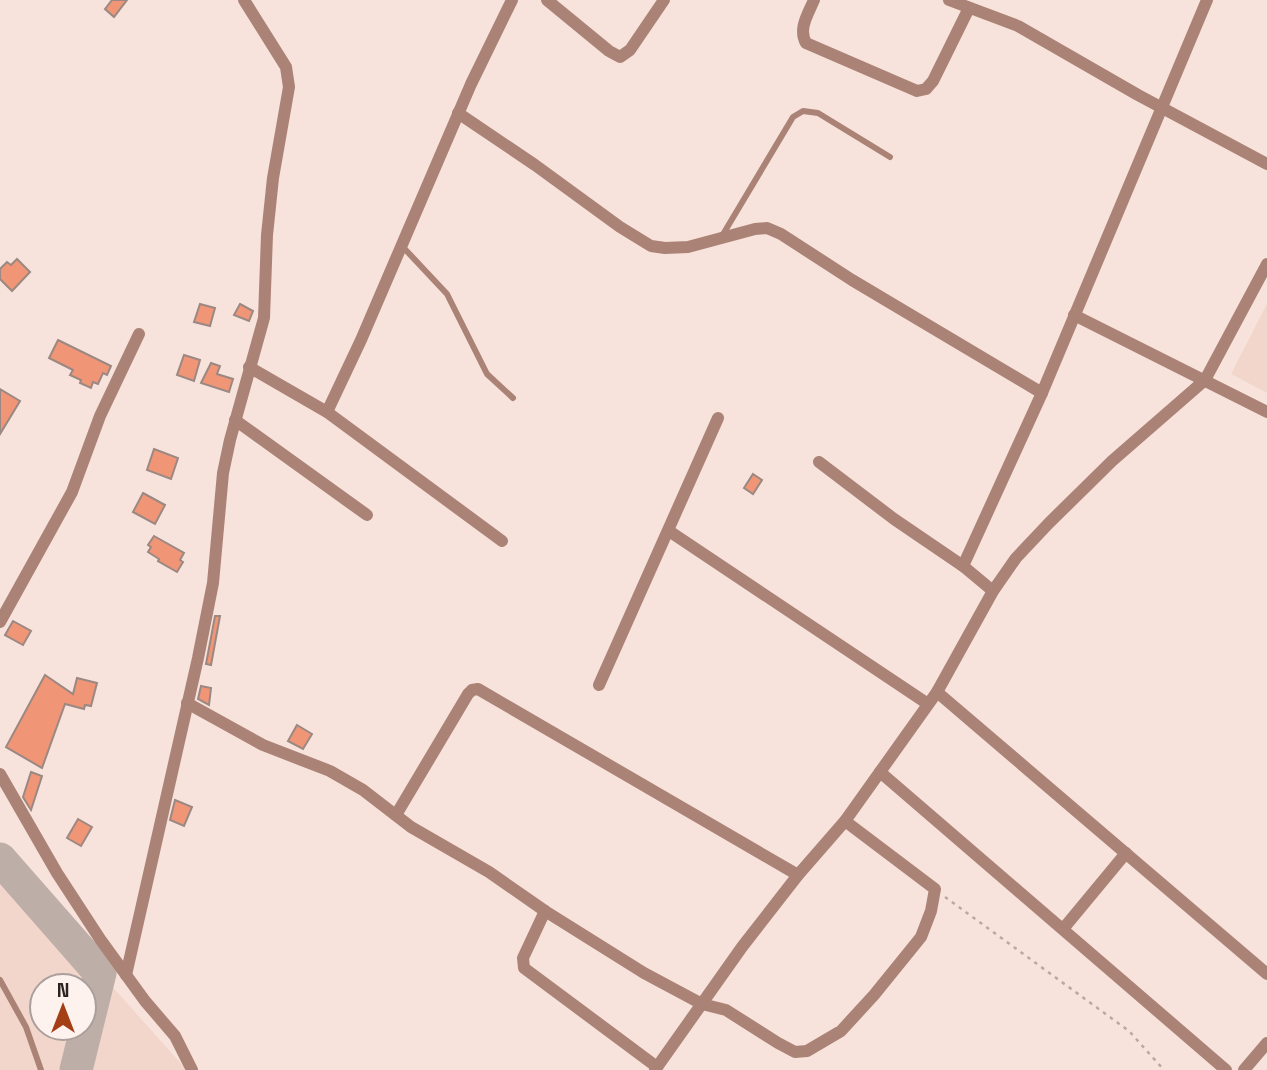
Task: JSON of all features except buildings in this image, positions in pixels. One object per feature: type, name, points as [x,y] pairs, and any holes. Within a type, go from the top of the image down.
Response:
[{"type":"street","points":[[126,975],[213,583],[223,473],[264,318],[267,235],[273,178],[289,87],[286,67],[244,0]]},
{"type":"street","points":[[327,412],[361,340],[458,113],[512,0]]},
{"type":"street","points":[[547,0],[620,57],[630,50],[664,0]]},
{"type":"street","points":[[814,0],[803,27],[802,36],[806,43],[917,91],[926,89],[933,81],[969,8]]},
{"type":"street","points":[[950,0],[1018,26],[1267,164]]},
{"type":"street","points":[[963,566],[1042,393],[1208,0]]},
{"type":"street","points":[[458,113],[651,246],[688,247],[767,228],[1042,393]]},
{"type":"street","points":[[545,911],[523,958],[524,968],[656,1068],[742,947],[798,875],[845,821],[928,705],[993,591],[1016,558],[1112,461],[1205,380],[1267,264]]},
{"type":"street","points":[[1074,315],[1267,412]]},
{"type":"street","points":[[0,622],[72,492],[93,434],[139,334]]},
{"type":"street","points":[[249,367],[327,412],[502,541]]},
{"type":"street","points":[[599,685],[718,418]]},
{"type":"street","points":[[235,420],[367,515]]},
{"type":"street","points":[[819,462],[894,519],[963,566],[993,591]]},
{"type":"street","points":[[669,531],[928,705]]},
{"type":"street","points":[[396,815],[468,694],[478,689],[798,875]]},
{"type":"street","points":[[937,692],[1267,974]]},
{"type":"street","points":[[187,704],[263,745],[330,771],[363,790],[411,827],[489,872],[644,974],[702,1004],[726,1010],[795,1052],[807,1051],[823,1044],[841,1031],[921,937],[931,911],[934,889],[845,821]]},
{"type":"street","points":[[880,772],[1226,1070]]},
{"type":"street","points":[[0,774],[57,873],[126,975],[175,1036],[192,1070]]},
{"type":"street","points":[[1063,929],[1126,853]]},
{"type":"street","points":[[1244,1070],[1267,1043]]},
{"type":"lane","points":[[719,240],[793,117],[803,111],[818,113],[890,157]]},
{"type":"lane","points":[[401,245],[447,294],[487,374],[513,398]]},
{"type":"lane","points":[[0,980],[26,1027],[41,1070]]},
{"type":"path","points":[[934,889],[1129,1031],[1164,1070]]},
{"type":"shaded area","points":[[1267,304],[1267,393],[1231,374]]},
{"type":"shaded area","points":[[0,856],[102,970],[100,973],[184,1070],[0,1070]]},
{"type":"taxiway","points":[[0,859],[100,973],[76,1070]]}]
